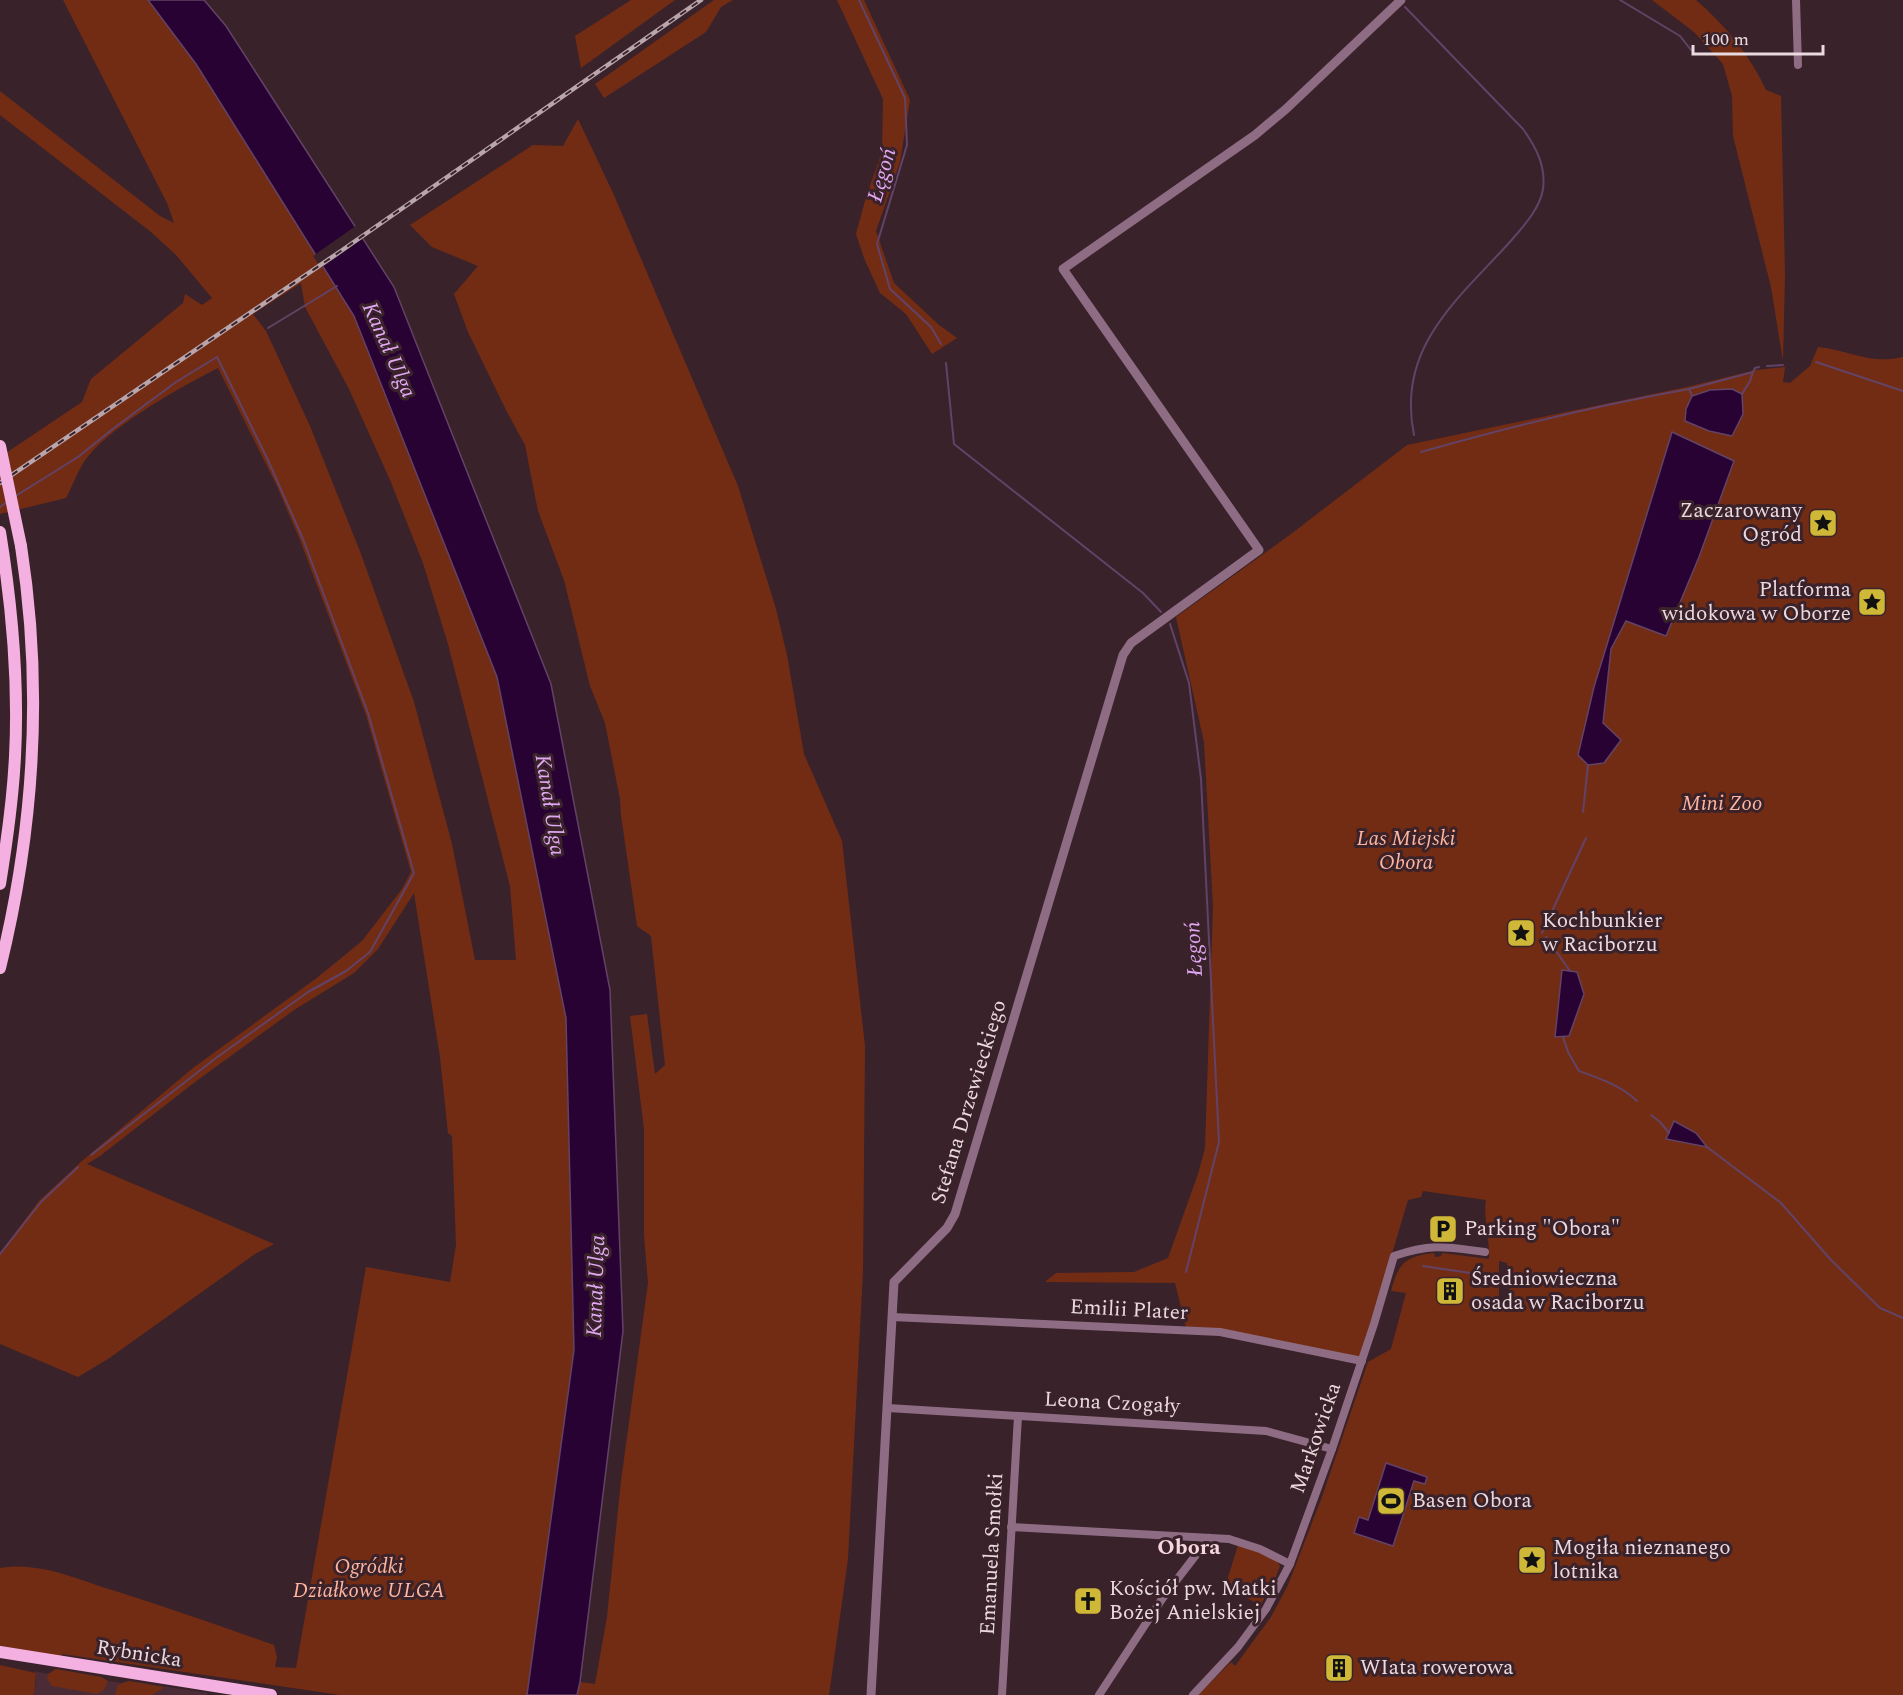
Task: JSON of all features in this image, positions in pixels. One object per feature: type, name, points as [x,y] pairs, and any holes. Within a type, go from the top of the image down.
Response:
[{"type":"main road","points":[[0,446],[21,546],[32,653],[34,711],[23,853],[0,968]]},
{"type":"main road","points":[[0,532],[15,657],[16,711],[11,809],[0,884]]},
{"type":"main road","name":"Rybnicka","points":[[0,1653],[272,1695]]},
{"type":"street","name":"Stefana Drzewieckiego","points":[[871,1695],[894,1282],[947,1228],[955,1214],[1123,655],[1131,643],[1259,550],[1063,269],[1255,135],[1286,109],[1401,0]]},
{"type":"street","points":[[1796,0],[1798,65]]},
{"type":"street","name":"Markowicka","points":[[1193,1695],[1238,1647],[1266,1609],[1290,1564],[1362,1361],[1394,1256],[1423,1247],[1435,1246],[1485,1252]]},
{"type":"street","name":"Emilii Plater","points":[[892,1317],[1220,1332],[1362,1361]]},
{"type":"street","name":"Leona Czogały","points":[[888,1407],[1266,1431],[1332,1449]]},
{"type":"street","name":"Emanuela Smołki","points":[[1002,1695],[1018,1416]]},
{"type":"street","points":[[1011,1527],[1229,1539],[1260,1549],[1290,1564]]},
{"type":"street","points":[[1098,1695],[1162,1599],[1209,1538]]},
{"type":"shaded area","points":[[56,1669],[101,1677],[108,1681],[121,1683],[129,1681],[208,1693],[207,1695],[34,1695],[36,1673],[34,1671],[48,1674]]},
{"type":"green space","name":"Ogródki Działkowe ULGA","points":[[63,0],[148,0],[196,64],[354,316],[497,677],[566,1018],[574,1350],[527,1695],[340,1695],[0,1647],[0,1568],[29,1567],[71,1576],[274,1645],[277,1657],[275,1667],[296,1668],[366,1267],[450,1282],[456,1245],[452,1136],[448,1133],[440,1057],[414,893],[378,949],[354,973],[294,1010],[87,1164],[274,1244],[255,1254],[108,1359],[78,1377],[0,1344],[0,1253],[39,1201],[82,1161],[193,1068],[318,977],[362,941],[402,889],[411,872],[366,715],[300,540],[276,484],[218,368],[144,410],[107,438],[82,465],[66,498],[0,514],[0,457],[82,402],[91,379],[183,303],[185,294],[202,305],[212,298],[176,255],[151,232],[0,115],[0,91],[160,216],[174,223],[167,203]],"holes":[[[301,283],[305,307],[349,389],[390,480],[423,563],[448,644],[510,886],[516,960],[475,960],[452,844],[414,702],[361,554],[310,426],[266,331],[253,314]]]},
{"type":"green space","points":[[631,0],[675,0],[581,68],[575,36]]},
{"type":"green space","points":[[714,0],[733,0],[721,7],[706,32],[604,98],[595,84]]},
{"type":"green space","points":[[837,0],[864,0],[910,100],[900,162],[876,231],[894,283],[939,325],[957,338],[932,354],[906,314],[880,293],[856,234],[882,152],[883,99]]},
{"type":"green space","points":[[1652,0],[1696,0],[1736,41],[1766,90],[1781,96],[1785,275],[1783,361],[1771,287],[1733,136],[1732,96],[1723,64],[1694,32]]},
{"type":"green space","points":[[578,119],[613,193],[738,486],[776,609],[787,655],[804,754],[842,841],[865,1046],[863,1271],[848,1559],[829,1695],[577,1695],[580,1682],[595,1684],[607,1617],[621,1481],[648,1283],[644,1236],[644,1129],[630,1016],[647,1014],[655,1074],[665,1065],[651,936],[637,926],[620,799],[605,723],[590,686],[564,580],[538,511],[525,445],[468,332],[454,294],[478,266],[432,247],[410,225],[533,145],[563,146]]},
{"type":"green space","name":"Las Miejski Obora","points":[[1818,347],[1869,358],[1903,357],[1903,1695],[1198,1695],[1231,1662],[1235,1666],[1271,1617],[1288,1585],[1322,1497],[1368,1362],[1391,1349],[1406,1293],[1391,1291],[1400,1268],[1409,1259],[1424,1254],[1434,1253],[1435,1257],[1441,1256],[1442,1253],[1489,1259],[1489,1251],[1485,1214],[1486,1200],[1423,1191],[1421,1197],[1408,1200],[1361,1358],[1221,1329],[1186,1327],[1175,1283],[1045,1282],[1056,1273],[1134,1272],[1168,1258],[1205,1148],[1213,907],[1204,742],[1176,617],[1291,534],[1407,445],[1687,387],[1756,370],[1785,367],[1783,382],[1790,383],[1810,366]],"holes":[[[1672,433],[1734,461],[1699,557],[1666,636],[1626,621],[1611,649],[1603,723],[1588,715],[1594,687]],[[1562,970],[1584,994],[1555,1036]],[[1675,1122],[1696,1133],[1706,1146],[1667,1139]],[[1499,1261],[1507,1263],[1510,1293],[1499,1301]]]},
{"type":"green space","points":[[1238,1545],[1262,1552],[1273,1558],[1280,1566],[1260,1606],[1226,1584]]},
{"type":"green space","points":[[0,1665],[36,1673],[34,1695],[0,1695]]},
{"type":"green space","points":[[56,1669],[101,1677],[108,1681],[104,1690],[97,1694],[52,1686],[47,1679],[48,1674]]},
{"type":"green space","points":[[129,1681],[163,1687],[152,1695],[115,1695],[118,1685]]},
{"type":"water","name":"Kanał Ulga","points":[[148,0],[204,0],[226,26],[394,287],[551,684],[610,990],[623,1331],[577,1695],[527,1695],[574,1350],[566,1018],[497,677],[354,316],[196,64]]},
{"type":"water","points":[[1732,389],[1742,394],[1743,414],[1732,436],[1709,431],[1685,421],[1686,409],[1692,396],[1710,390]]},
{"type":"water","points":[[1672,432],[1734,461],[1699,557],[1666,636],[1626,621],[1611,649],[1603,723],[1621,740],[1604,763],[1588,765],[1578,755],[1594,687]]},
{"type":"water","points":[[1562,970],[1577,972],[1584,994],[1569,1036],[1555,1037]]},
{"type":"water","points":[[1674,1121],[1696,1133],[1707,1147],[1666,1139]]},
{"type":"water","name":"Basen Obora","points":[[1386,1463],[1427,1477],[1425,1484],[1414,1481],[1393,1546],[1354,1533],[1359,1517],[1368,1520]]},
{"type":"pier","points":[[357,225],[365,237],[321,268],[313,256]]},
{"type":"waterway","name":"Łęgoń","points":[[859,0],[905,98],[907,145],[877,244],[890,289],[931,327],[941,344]]},
{"type":"waterway","points":[[1620,0],[1680,36],[1691,50]]},
{"type":"waterway","points":[[1405,7],[1523,129],[1539,157],[1544,181],[1538,204],[1530,218],[1451,306],[1422,351],[1414,376],[1411,404],[1414,435]]},
{"type":"waterway","points":[[268,328],[337,286]]},
{"type":"waterway","points":[[14,497],[78,457],[176,382],[217,357],[267,458],[303,539],[368,713],[414,873],[370,952],[346,971],[308,992],[216,1058],[91,1155]]},
{"type":"waterway","points":[[1816,362],[1903,391]]},
{"type":"waterway","name":"Łęgoń","points":[[946,363],[954,444],[1143,593],[1161,612]]},
{"type":"waterway","points":[[1767,366],[1783,365]]},
{"type":"waterway","points":[[1689,389],[1753,372],[1759,367]]},
{"type":"waterway","points":[[1742,394],[1753,372]]},
{"type":"waterway","points":[[1421,452],[1587,409],[1689,389],[1692,396]]},
{"type":"waterway","points":[[0,507],[7,502]]},
{"type":"waterway","name":"Łęgoń","points":[[1170,624],[1189,683],[1201,779],[1219,1142],[1186,1272]]},
{"type":"waterway","points":[[1583,812],[1588,765]]},
{"type":"waterway","points":[[1542,933],[1586,838]]},
{"type":"waterway","points":[[1546,937],[1570,971]]},
{"type":"waterway","points":[[1563,1037],[1568,1052],[1579,1071],[1617,1087],[1637,1101]]},
{"type":"waterway","points":[[1651,1115],[1669,1133]]},
{"type":"waterway","points":[[1707,1147],[1781,1203],[1831,1260],[1880,1308],[1903,1318]]},
{"type":"waterway","points":[[0,1254],[41,1202],[78,1167]]},
{"type":"waterway","points":[[1423,1266],[1477,1274]]},
{"type":"railway","points":[[0,483],[341,251],[701,0]]},
{"type":"place","name":"Zaczarowany Ogród","points":[[1823,523]]},
{"type":"place","name":"Platforma widokowa w Oborze","points":[[1872,602]]},
{"type":"place","name":"Kochbunkier w Raciborzu","points":[[1521,933]]},
{"type":"place","name":"Parking \"Obora\"","points":[[1443,1229]]},
{"type":"place","name":"Średniowieczna osada w Raciborzu","points":[[1450,1291]]},
{"type":"place","name":"Basen Obora","points":[[1391,1501]]},
{"type":"place","name":"Mogiła nieznanego lotnika","points":[[1532,1560]]},
{"type":"place","name":"Kościół pw. Matki Bożej Anielskiej","points":[[1088,1601]]},
{"type":"place","name":"WIata rowerowa","points":[[1339,1668]]},
{"type":"district","name":"Obora","points":[[1189,1547]]},
{"type":"park label","name":"Mini Zoo","points":[[1722,804]]}]
